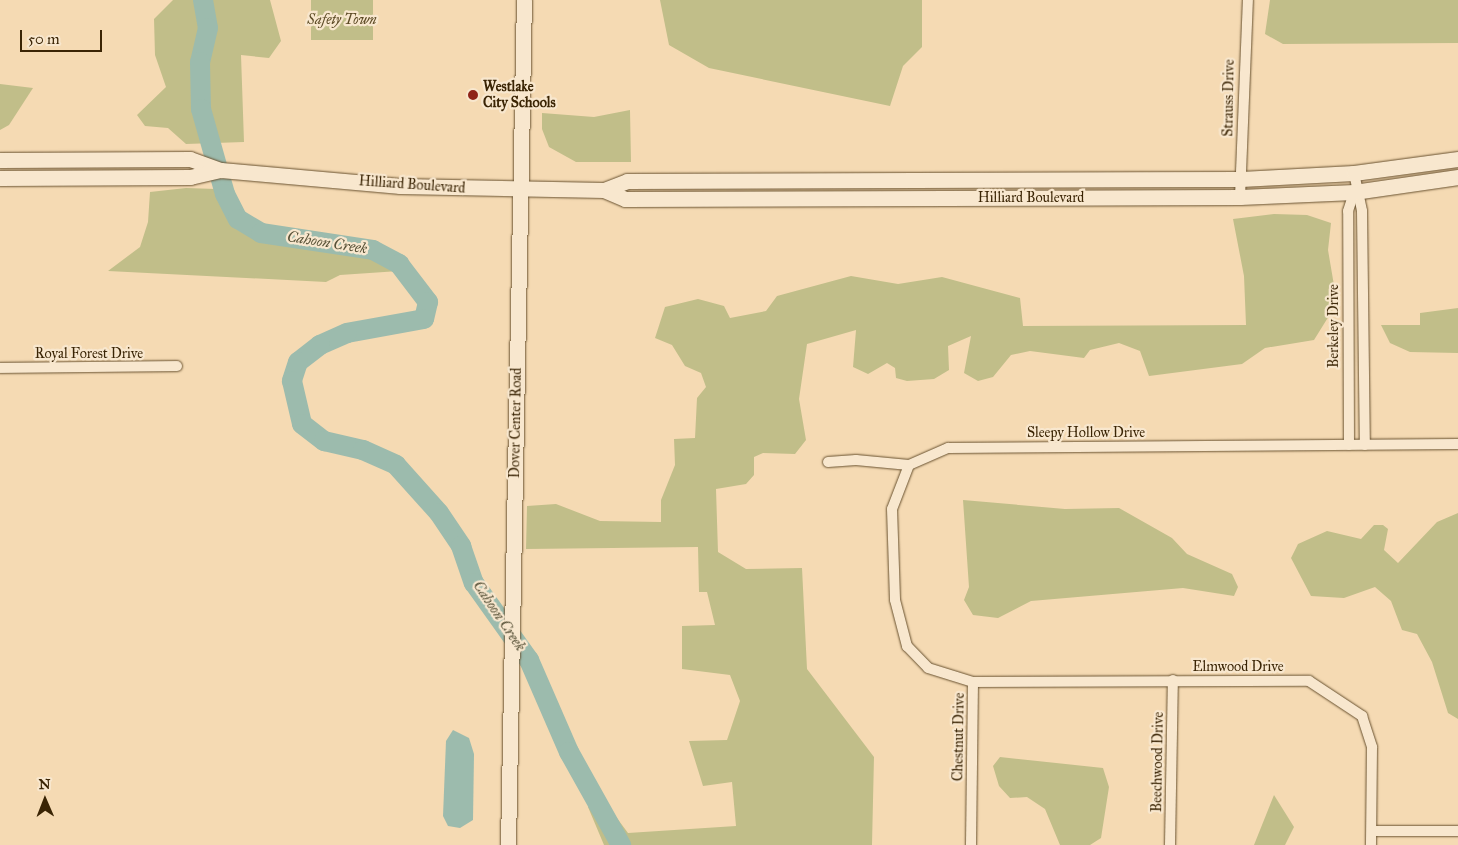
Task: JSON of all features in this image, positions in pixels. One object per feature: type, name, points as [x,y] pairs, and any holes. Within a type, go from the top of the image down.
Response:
[{"type":"main road","name":"Dover Center Road","points":[[508,845],[514,614],[524,0]]},
{"type":"main road","name":"Hilliard Boulevard","points":[[0,178],[196,175],[221,170],[400,186],[520,190],[604,190],[627,181],[1241,179],[1354,172],[1458,159]]},
{"type":"main road","name":"Hilliard Boulevard","points":[[0,160],[190,160],[221,170]]},
{"type":"main road","name":"Hilliard Boulevard","points":[[604,190],[625,199],[1240,197],[1354,192],[1458,176]]},
{"type":"street","name":"Strauss Drive","points":[[1240,197],[1248,0]]},
{"type":"street","name":"Berkeley Drive","points":[[1349,445],[1348,211],[1354,192],[1354,172]]},
{"type":"street","name":"Berkeley Drive","points":[[1354,192],[1362,210],[1365,445]]},
{"type":"street","name":"Royal Forest Drive","points":[[0,368],[177,366]]},
{"type":"street","points":[[1349,445],[1458,444]]},
{"type":"street","name":"Sleepy Hollow Drive","points":[[828,462],[856,460],[908,465],[948,448],[1349,445]]},
{"type":"street","name":"Chestnut Drive","points":[[908,465],[892,509],[894,600],[907,646],[928,668],[973,682],[971,845]]},
{"type":"street","name":"Beechwood Drive","points":[[1170,845],[1173,680]]},
{"type":"street","name":"Elmwood Drive","points":[[973,682],[1309,681],[1338,697],[1362,716],[1372,747],[1371,845]]},
{"type":"street","points":[[1372,831],[1458,831]]},
{"type":"green space","points":[[173,0],[270,0],[281,41],[269,58],[241,55],[244,142],[186,144],[168,128],[145,126],[137,115],[166,87],[155,55],[154,19]]},
{"type":"green space","name":"Safety Town","points":[[311,0],[373,0],[373,40],[311,40]]},
{"type":"green space","points":[[660,0],[922,0],[922,47],[903,66],[890,106],[709,68],[669,45]]},
{"type":"green space","points":[[1270,0],[1458,0],[1458,43],[1283,44],[1265,34]]},
{"type":"green space","points":[[0,84],[33,88],[9,125],[0,130]]},
{"type":"green space","points":[[630,110],[631,162],[576,162],[549,147],[542,129],[542,113],[594,117]]},
{"type":"green space","points":[[186,188],[216,189],[225,194],[238,219],[261,233],[373,250],[399,264],[399,271],[340,275],[326,282],[108,271],[140,247],[148,222],[150,192]]},
{"type":"green space","points":[[1274,214],[1307,215],[1331,223],[1328,250],[1337,303],[1314,340],[1265,348],[1242,364],[1149,376],[1140,351],[1119,343],[1090,350],[1084,358],[1030,351],[1011,355],[993,377],[978,381],[964,373],[971,336],[948,346],[949,370],[934,379],[907,381],[896,378],[895,368],[887,363],[868,374],[853,367],[856,330],[807,344],[799,399],[806,440],[795,454],[763,453],[754,457],[754,475],[746,484],[716,489],[718,552],[746,569],[802,568],[807,669],[874,757],[872,845],[604,845],[588,807],[608,806],[628,833],[736,826],[732,782],[703,786],[689,741],[727,740],[740,701],[730,675],[682,669],[682,626],[715,625],[707,592],[699,592],[698,547],[526,549],[527,506],[556,504],[600,521],[661,522],[661,500],[675,465],[674,439],[695,438],[697,398],[706,387],[701,373],[685,366],[672,345],[655,338],[665,307],[698,299],[724,306],[730,318],[766,311],[777,296],[851,276],[898,284],[942,277],[1020,298],[1023,326],[1246,325],[1244,276],[1233,219]]},
{"type":"green space","points":[[1458,308],[1458,353],[1410,352],[1390,343],[1381,325],[1420,325],[1420,313]]},
{"type":"green space","points":[[963,500],[1065,509],[1119,508],[1172,538],[1187,554],[1232,574],[1238,587],[1234,596],[1183,588],[1031,601],[998,618],[973,615],[964,600],[969,587]]},
{"type":"green space","points":[[1458,513],[1458,719],[1448,713],[1432,662],[1417,634],[1402,630],[1391,601],[1375,587],[1344,598],[1311,596],[1291,558],[1298,544],[1327,531],[1361,539],[1374,525],[1383,525],[1388,529],[1384,550],[1398,563],[1437,522]]},
{"type":"green space","points":[[1000,757],[1103,768],[1109,787],[1101,838],[1090,845],[1060,845],[1045,809],[1027,797],[1010,798],[999,786],[993,766]]},
{"type":"green space","points":[[1274,795],[1294,827],[1285,845],[1254,845]]},
{"type":"shaded area","points":[[453,730],[469,738],[474,754],[473,820],[460,828],[448,826],[443,816],[446,741]]},
{"type":"waterway","name":"Cahoon Creek","points":[[203,0],[208,28],[200,62],[201,109],[225,194],[238,219],[261,233],[373,250],[399,264],[428,302],[424,319],[347,333],[320,345],[298,362],[292,381],[302,424],[324,441],[363,450],[396,465],[439,513],[461,546],[474,583],[529,660],[569,752],[621,845]]},
{"type":"place","name":"Westlake City Schools","points":[[473,95]]}]
